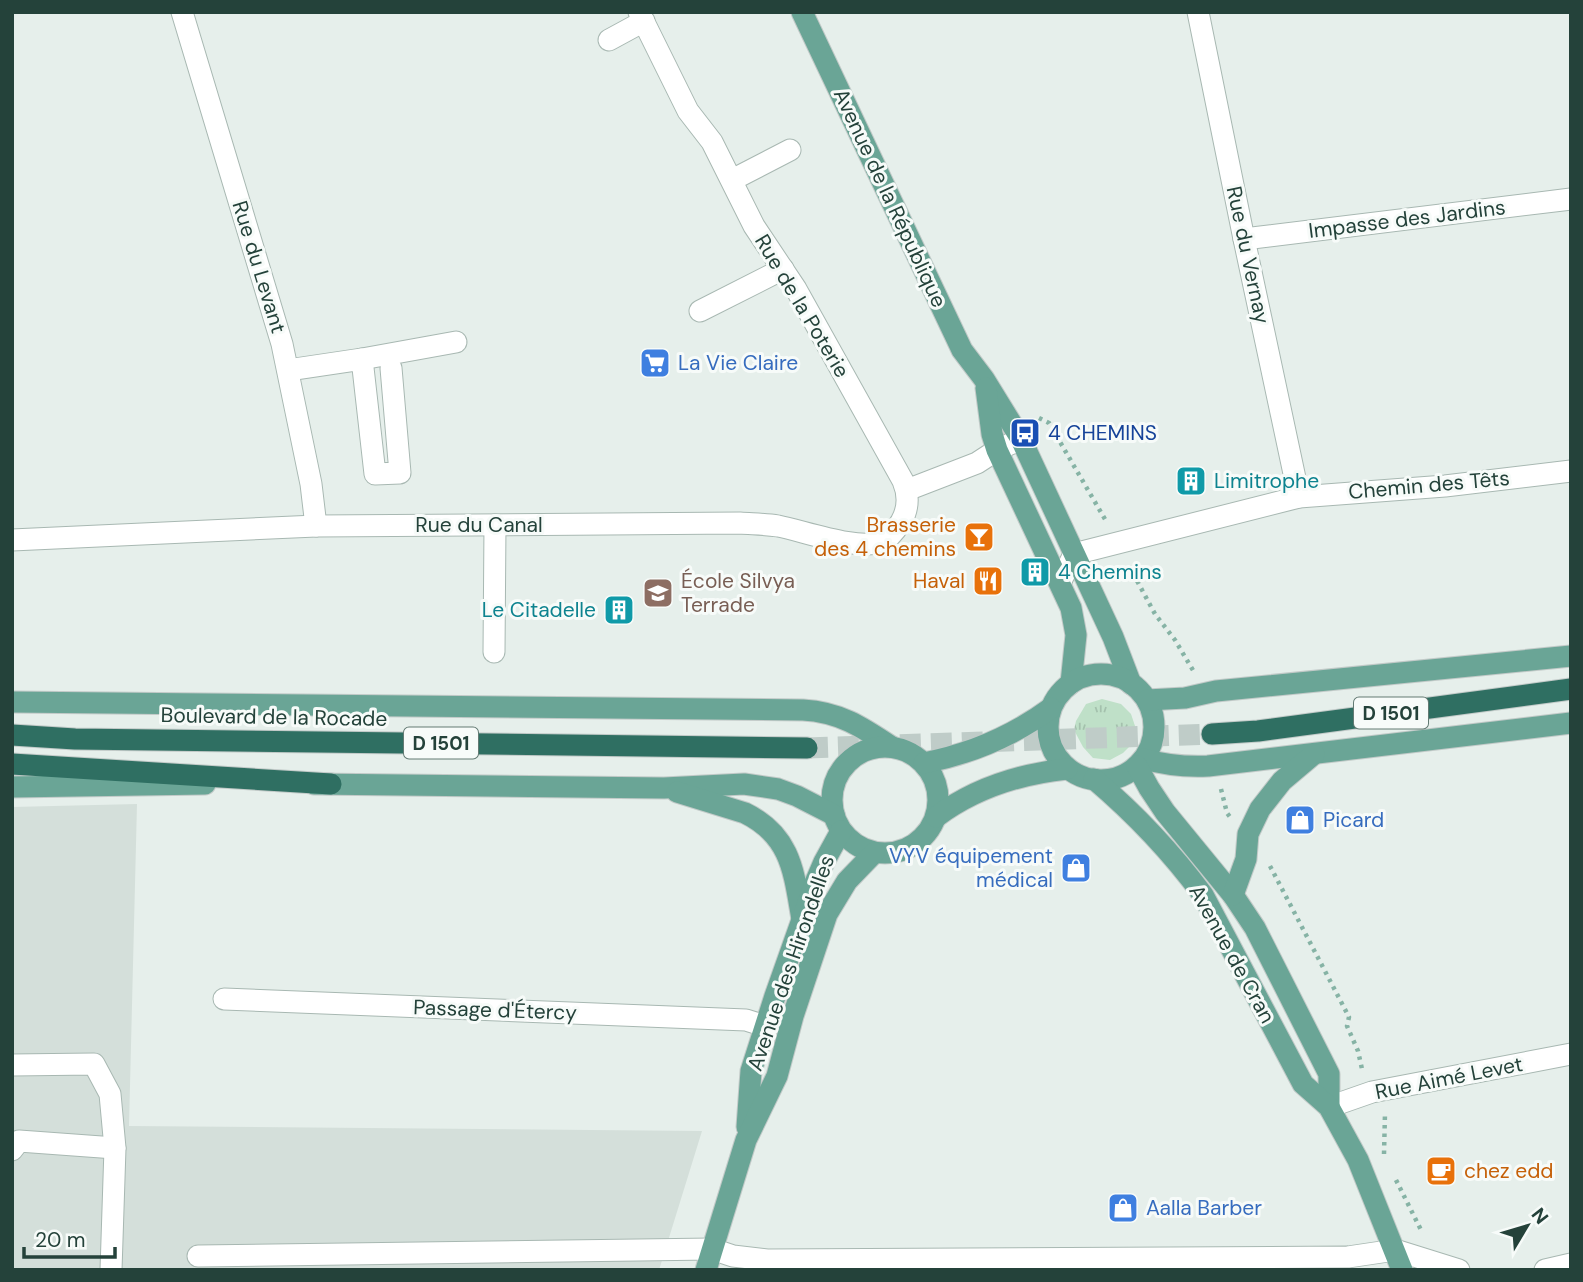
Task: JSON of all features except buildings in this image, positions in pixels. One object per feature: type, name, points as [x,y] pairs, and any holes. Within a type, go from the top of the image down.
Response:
[{"type":"highway","name":"D 1501","points":[[1212,734],[1258,731],[1571,689]]},
{"type":"highway","name":"Boulevard de la Rocade","points":[[12,735],[75,739],[807,748]]},
{"type":"highway","name":"Boulevard de la Rocade","points":[[12,746],[75,739]]},
{"type":"highway","points":[[12,764],[331,784]]},
{"type":"main road","name":"Avenue de la République","points":[[802,12],[962,349],[1021,439],[1074,554]]},
{"type":"main road","name":"Avenue de la République","points":[[984,379],[996,450],[1060,583]]},
{"type":"main road","points":[[1074,554],[1113,637],[1131,684]]},
{"type":"main road","points":[[1060,583],[1071,608],[1076,630],[1071,683]]},
{"type":"main road","points":[[1146,700],[1571,656]]},
{"type":"main road","points":[[1101,674],[1112,675],[1131,684],[1146,700],[1153,720],[1152,740],[1140,762],[1129,772],[1112,779],[1094,779],[1068,769],[1060,761],[1050,741],[1048,719],[1051,708],[1063,690],[1081,678],[1101,674]]},
{"type":"main road","points":[[12,702],[823,712],[847,720],[892,747],[909,752],[924,763],[937,790],[939,802],[936,817],[925,837],[906,850],[874,853],[855,845],[837,823],[797,796],[767,786],[735,783],[664,788],[331,784],[12,787]]},
{"type":"main road","points":[[924,763],[965,753],[991,743],[1016,731],[1051,708]]},
{"type":"main road","points":[[1140,762],[1192,767],[1571,723]]},
{"type":"main road","points":[[837,823],[832,796],[837,778],[848,762],[873,748],[892,747]]},
{"type":"main road","points":[[1233,895],[1246,859],[1248,835],[1260,809],[1282,781],[1314,754]]},
{"type":"main road","name":"Avenue de Cran","points":[[1140,762],[1149,788],[1165,812],[1233,895],[1255,928],[1329,1074],[1329,1107]]},
{"type":"main road","points":[[936,817],[969,796],[1004,781],[1029,774],[1068,769]]},
{"type":"main road","name":"Avenue de Cran","points":[[1094,779],[1139,821],[1203,895],[1303,1084],[1329,1107],[1357,1160],[1398,1260]]},
{"type":"main road","points":[[664,788],[736,810],[765,825],[775,835],[789,859],[802,920]]},
{"type":"main road","name":"Avenue des Hirondelles","points":[[746,1140],[751,1071],[837,823]]},
{"type":"main road","name":"Avenue des Hirondelles","points":[[709,1259],[746,1140],[777,1076],[793,1016],[827,914],[847,881],[874,853]]},
{"type":"street","name":"Rue du Levant","points":[[182,12],[282,344],[311,485],[316,526]]},
{"type":"street","name":"Rue du Vernay","points":[[1198,12],[1299,497]]},
{"type":"street","points":[[608,40],[641,17]]},
{"type":"street","name":"Rue de la Poterie","points":[[641,17],[688,111],[712,142],[754,226],[809,312],[907,490]]},
{"type":"street","points":[[732,180],[790,150]]},
{"type":"street","name":"Impasse des Jardins","points":[[1244,239],[1571,200]]},
{"type":"street","points":[[700,311],[783,269]]},
{"type":"street","points":[[288,370],[456,342]]},
{"type":"street","points":[[362,359],[375,474],[400,473],[391,368]]},
{"type":"street","points":[[907,490],[977,463],[996,450],[1021,439]]},
{"type":"street","name":"Chemin des Têts","points":[[1074,554],[1299,497],[1445,486],[1571,471]]},
{"type":"street","name":"Rue du Canal","points":[[12,540],[316,526],[758,524],[862,545],[884,541],[897,527],[906,510],[907,490]]},
{"type":"street","points":[[494,652],[495,525]]},
{"type":"street","points":[[1060,583],[1074,554]]},
{"type":"street","name":"Passage d'Étercy","points":[[223,999],[746,1020],[765,1026]]},
{"type":"street","name":"Rue Aimé Levet","points":[[1329,1107],[1372,1092],[1571,1054]]},
{"type":"street","points":[[12,1065],[94,1064],[110,1094],[115,1148],[111,1270]]},
{"type":"street","points":[[12,1150],[19,1141],[115,1148]]},
{"type":"street","points":[[198,1256],[709,1259],[733,1256],[767,1260],[1349,1257],[1398,1260],[1459,1270]]},
{"type":"street","points":[[1545,1270],[1571,1264]]},
{"type":"shaded area","points":[[137,804],[129,1126],[702,1131],[659,1270],[12,1270],[12,807]]},
{"type":"green space","points":[[1102,699],[1121,704],[1131,714],[1135,726],[1135,735],[1130,746],[1110,760],[1093,758],[1074,730],[1086,704]]},
{"type":"tunnel","points":[[807,748],[1212,734]]},
{"type":"place","name":"La Vie Claire","points":[[655,363]]},
{"type":"place","name":"4 CHEMINS","points":[[1025,433]]},
{"type":"place","name":"Limitrophe","points":[[1191,481]]},
{"type":"place","name":"Brasserie des 4 chemins","points":[[979,537]]},
{"type":"place","name":"4 Chemins","points":[[1035,572]]},
{"type":"place","name":"Haval","points":[[988,581]]},
{"type":"place","name":"École Silvya Terrade","points":[[658,593]]},
{"type":"place","name":"Le Citadelle","points":[[619,610]]},
{"type":"place","name":"Picard","points":[[1300,820]]},
{"type":"place","name":"VYV équipement médical","points":[[1076,868]]},
{"type":"place","name":"chez edd","points":[[1441,1171]]},
{"type":"place","name":"Aalla Barber","points":[[1123,1208]]}]
